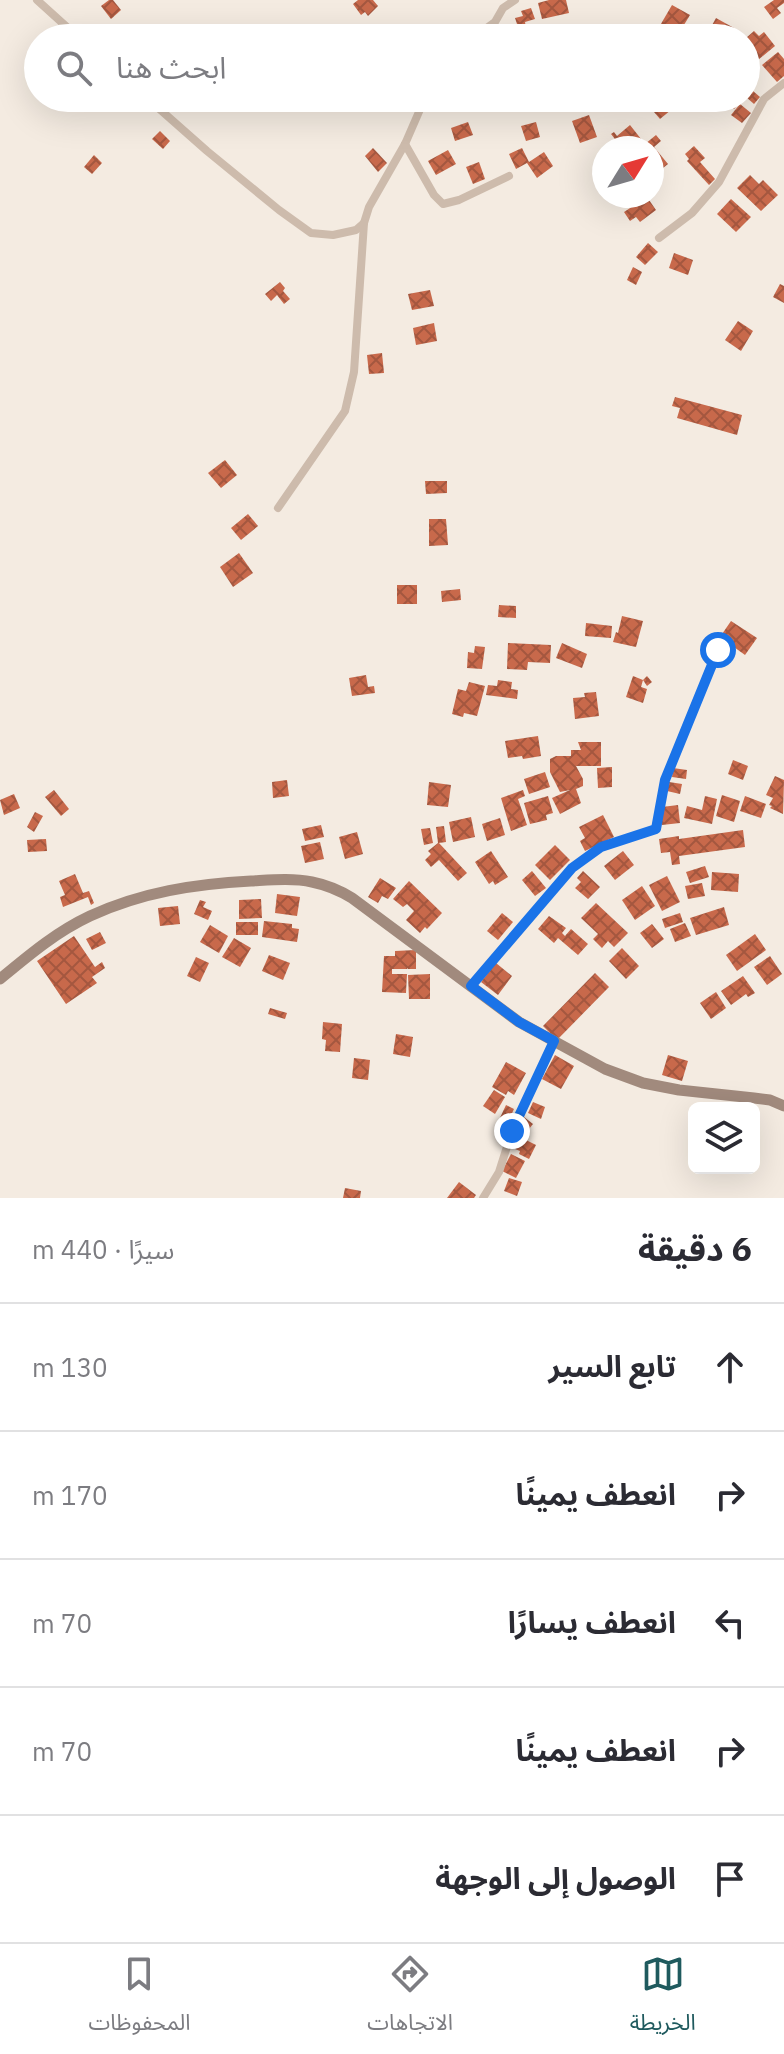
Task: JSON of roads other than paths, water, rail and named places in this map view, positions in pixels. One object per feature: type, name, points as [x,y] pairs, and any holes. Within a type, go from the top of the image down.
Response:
[{"type":"main road","points":[[0,979],[48,940],[91,916],[126,902],[163,891],[210,883],[285,879],[310,881],[334,888],[352,898],[519,1022],[605,1069],[643,1083],[770,1100],[784,1106]]},
{"type":"street","points":[[37,0],[64,24]]},
{"type":"street","points":[[492,24],[503,8],[515,0]]},
{"type":"street","points":[[760,106],[764,99],[784,83]]},
{"type":"street","points":[[163,112],[279,210],[311,233],[333,235],[356,230],[364,223]]},
{"type":"street","points":[[278,508],[345,411],[354,372],[364,223],[369,207],[405,144],[419,112]]},
{"type":"street","points":[[659,238],[692,213],[719,182],[757,112]]},
{"type":"street","points":[[405,144],[434,195],[443,204],[459,200],[509,176]]},
{"type":"street","points":[[471,986],[572,868],[601,847],[656,829],[665,780],[718,650]]},
{"type":"street","points":[[483,1198],[499,1172],[512,1131],[554,1041]]}]
